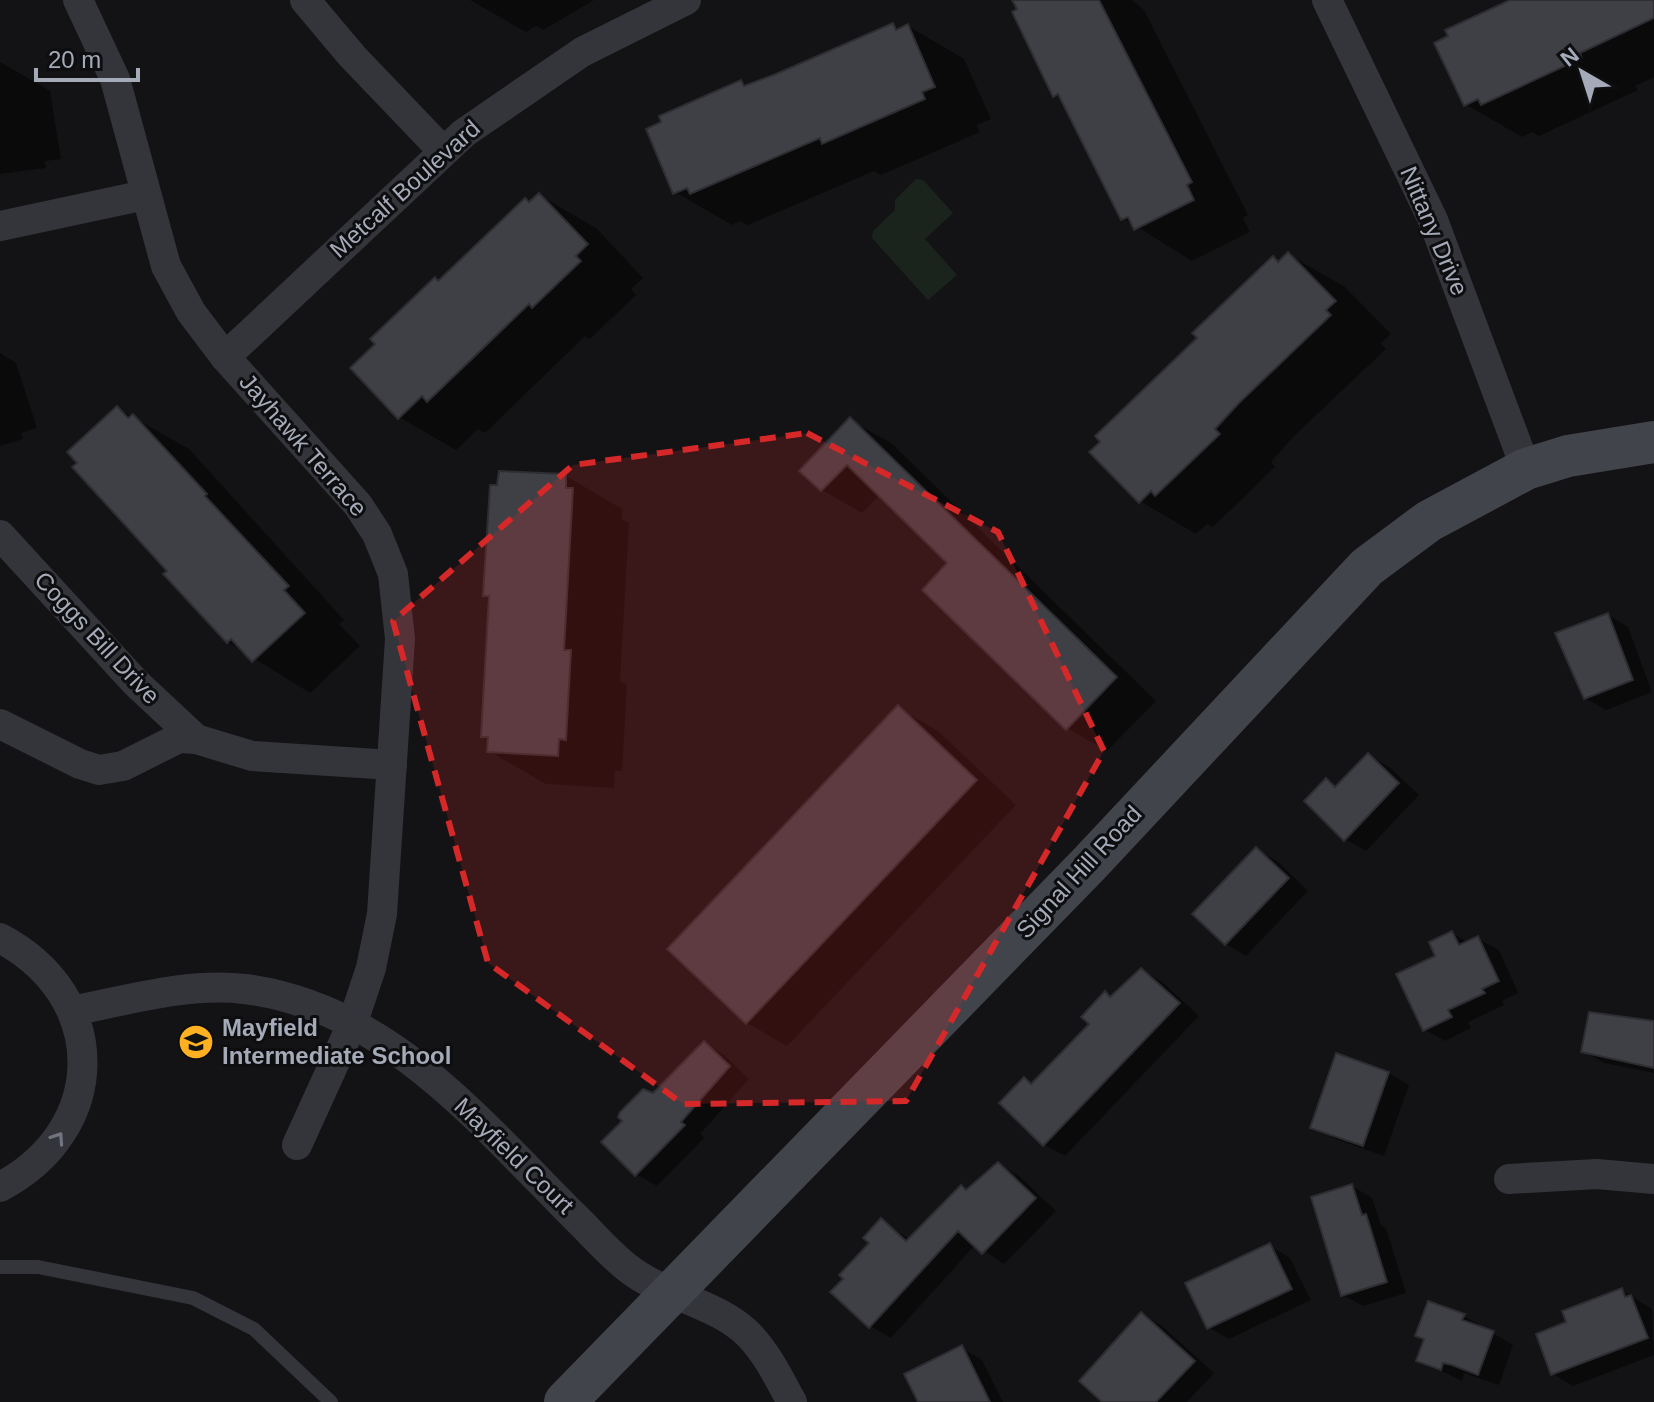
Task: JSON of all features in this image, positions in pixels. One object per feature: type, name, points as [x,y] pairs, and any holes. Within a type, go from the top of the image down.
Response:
[{"type":"main road","name":"Signal Hill Road","points":[[565,1402],[1089,864],[1339,593],[1394,544],[1473,495],[1526,469],[1568,456],[1654,442]]},
{"type":"street","name":"Jayhawk Terrace","points":[[78,0],[115,79],[166,266],[191,312],[225,357],[358,505],[377,534],[393,574],[400,639],[382,914],[371,968],[353,1022],[297,1145]]},
{"type":"street","points":[[305,0],[361,67],[442,150]]},
{"type":"street","name":"Metcalf Boulevard","points":[[225,357],[442,150],[557,67],[620,31],[686,0]]},
{"type":"street","name":"Nittany Drive","points":[[1327,0],[1433,220],[1526,469]]},
{"type":"street","points":[[0,226],[145,195]]},
{"type":"street","name":"Coggs Bill Drive","points":[[0,535],[136,683],[196,739],[252,756],[392,765]]},
{"type":"street","points":[[0,724],[80,764],[99,770],[123,766],[179,738],[196,739]]},
{"type":"street","points":[[0,938],[25,951],[55,979],[72,1011],[82,1049],[81,1087],[70,1121],[48,1153],[24,1174],[0,1187]]},
{"type":"street","name":"Mayfield Court","points":[[72,1011],[176,992],[245,989],[353,1022],[383,1038],[422,1068],[618,1259],[671,1294],[725,1318],[750,1336],[771,1363],[792,1402]]},
{"type":"street","points":[[1509,1179],[1597,1174],[1654,1179]]},
{"type":"lane","points":[[0,1267],[38,1267],[193,1298],[254,1329],[331,1402]]},
{"type":"highlighted area","points":[[807,433],[998,532],[1104,751],[906,1101],[683,1104],[488,963],[393,621],[573,465]]},
{"type":"shaded area","points":[[916,179],[923,180],[953,213],[925,239],[957,275],[928,300],[872,238],[873,231],[895,210],[895,200]]},
{"type":"building","points":[[1012,0],[1099,0],[1192,182],[1187,185],[1194,200],[1134,230],[1128,217],[1121,220],[1058,94],[1053,97],[1012,12],[1017,9]]},
{"type":"building","points":[[1510,0],[1654,0],[1654,18],[1580,53],[1582,58],[1481,105],[1478,99],[1464,106],[1434,43],[1448,36],[1445,30]]},
{"type":"building","points":[[893,23],[896,30],[908,24],[935,87],[922,92],[925,99],[822,144],[820,138],[690,194],[687,188],[673,194],[646,129],[661,122],[659,116],[741,80],[744,86],[776,74]]},
{"type":"building","points":[[539,193],[588,244],[576,256],[581,261],[532,308],[529,304],[427,402],[422,396],[398,419],[350,368],[375,344],[370,339],[435,277],[438,281],[525,198],[529,202]]},
{"type":"building","points":[[1288,252],[1336,301],[1326,310],[1331,315],[1239,403],[1215,429],[1220,434],[1155,496],[1151,491],[1139,503],[1089,452],[1100,442],[1095,436],[1197,338],[1192,333],[1273,256],[1278,262]]},
{"type":"building","points":[[117,406],[128,418],[133,414],[207,494],[205,496],[289,586],[284,590],[305,613],[252,662],[231,639],[227,643],[163,574],[167,571],[72,467],[77,463],[67,452]]},
{"type":"building","points":[[850,417],[1117,677],[1066,730],[922,590],[947,563],[847,465],[821,491],[799,471]]},
{"type":"building","points":[[499,471],[566,474],[566,488],[573,488],[564,650],[571,650],[566,740],[559,739],[558,756],[487,752],[488,737],[481,737],[489,596],[483,596],[490,485],[497,485]]},
{"type":"building","points":[[1608,613],[1633,680],[1584,699],[1555,633]]},
{"type":"building","points":[[898,705],[977,780],[746,1024],[667,949]]},
{"type":"building","points":[[1368,753],[1399,783],[1344,841],[1304,801],[1326,778],[1335,787]]},
{"type":"building","points":[[1256,847],[1289,878],[1225,945],[1192,914]]},
{"type":"building","points":[[1452,931],[1459,945],[1478,936],[1499,981],[1482,989],[1485,993],[1448,1010],[1452,1017],[1423,1031],[1396,974],[1435,956],[1429,942]]},
{"type":"building","points":[[1141,968],[1180,1003],[1043,1146],[999,1103],[1024,1077],[1031,1084],[1089,1024],[1081,1017],[1105,991],[1110,997]]},
{"type":"building","points":[[1589,1012],[1654,1021],[1654,1068],[1581,1052]]},
{"type":"building","points":[[704,1041],[730,1066],[681,1122],[685,1125],[635,1176],[601,1142],[622,1121],[618,1117],[620,1112],[643,1089],[653,1093]]},
{"type":"building","points":[[1336,1053],[1389,1072],[1363,1146],[1310,1128]]},
{"type":"building","points":[[998,1162],[1036,1198],[982,1254],[958,1231],[869,1328],[830,1292],[843,1279],[839,1275],[869,1243],[863,1238],[881,1218],[906,1241],[961,1185],[966,1190]]},
{"type":"building","points":[[1352,1184],[1362,1215],[1366,1214],[1387,1282],[1341,1296],[1311,1197]]},
{"type":"building","points":[[1270,1243],[1292,1289],[1207,1329],[1185,1283]]},
{"type":"building","points":[[1622,1288],[1625,1297],[1631,1295],[1648,1338],[1551,1375],[1536,1334],[1566,1322],[1562,1311]]},
{"type":"building","points":[[1428,1301],[1465,1314],[1462,1320],[1494,1331],[1478,1375],[1452,1365],[1443,1363],[1441,1370],[1416,1361],[1424,1339],[1415,1336]]},
{"type":"building","points":[[1141,1312],[1195,1361],[1156,1402],[1102,1402],[1079,1381]]},
{"type":"building","points":[[962,1345],[990,1402],[918,1402],[904,1374]]},
{"type":"place","name":"Mayfield Intermediate School","points":[[196,1042]]}]
